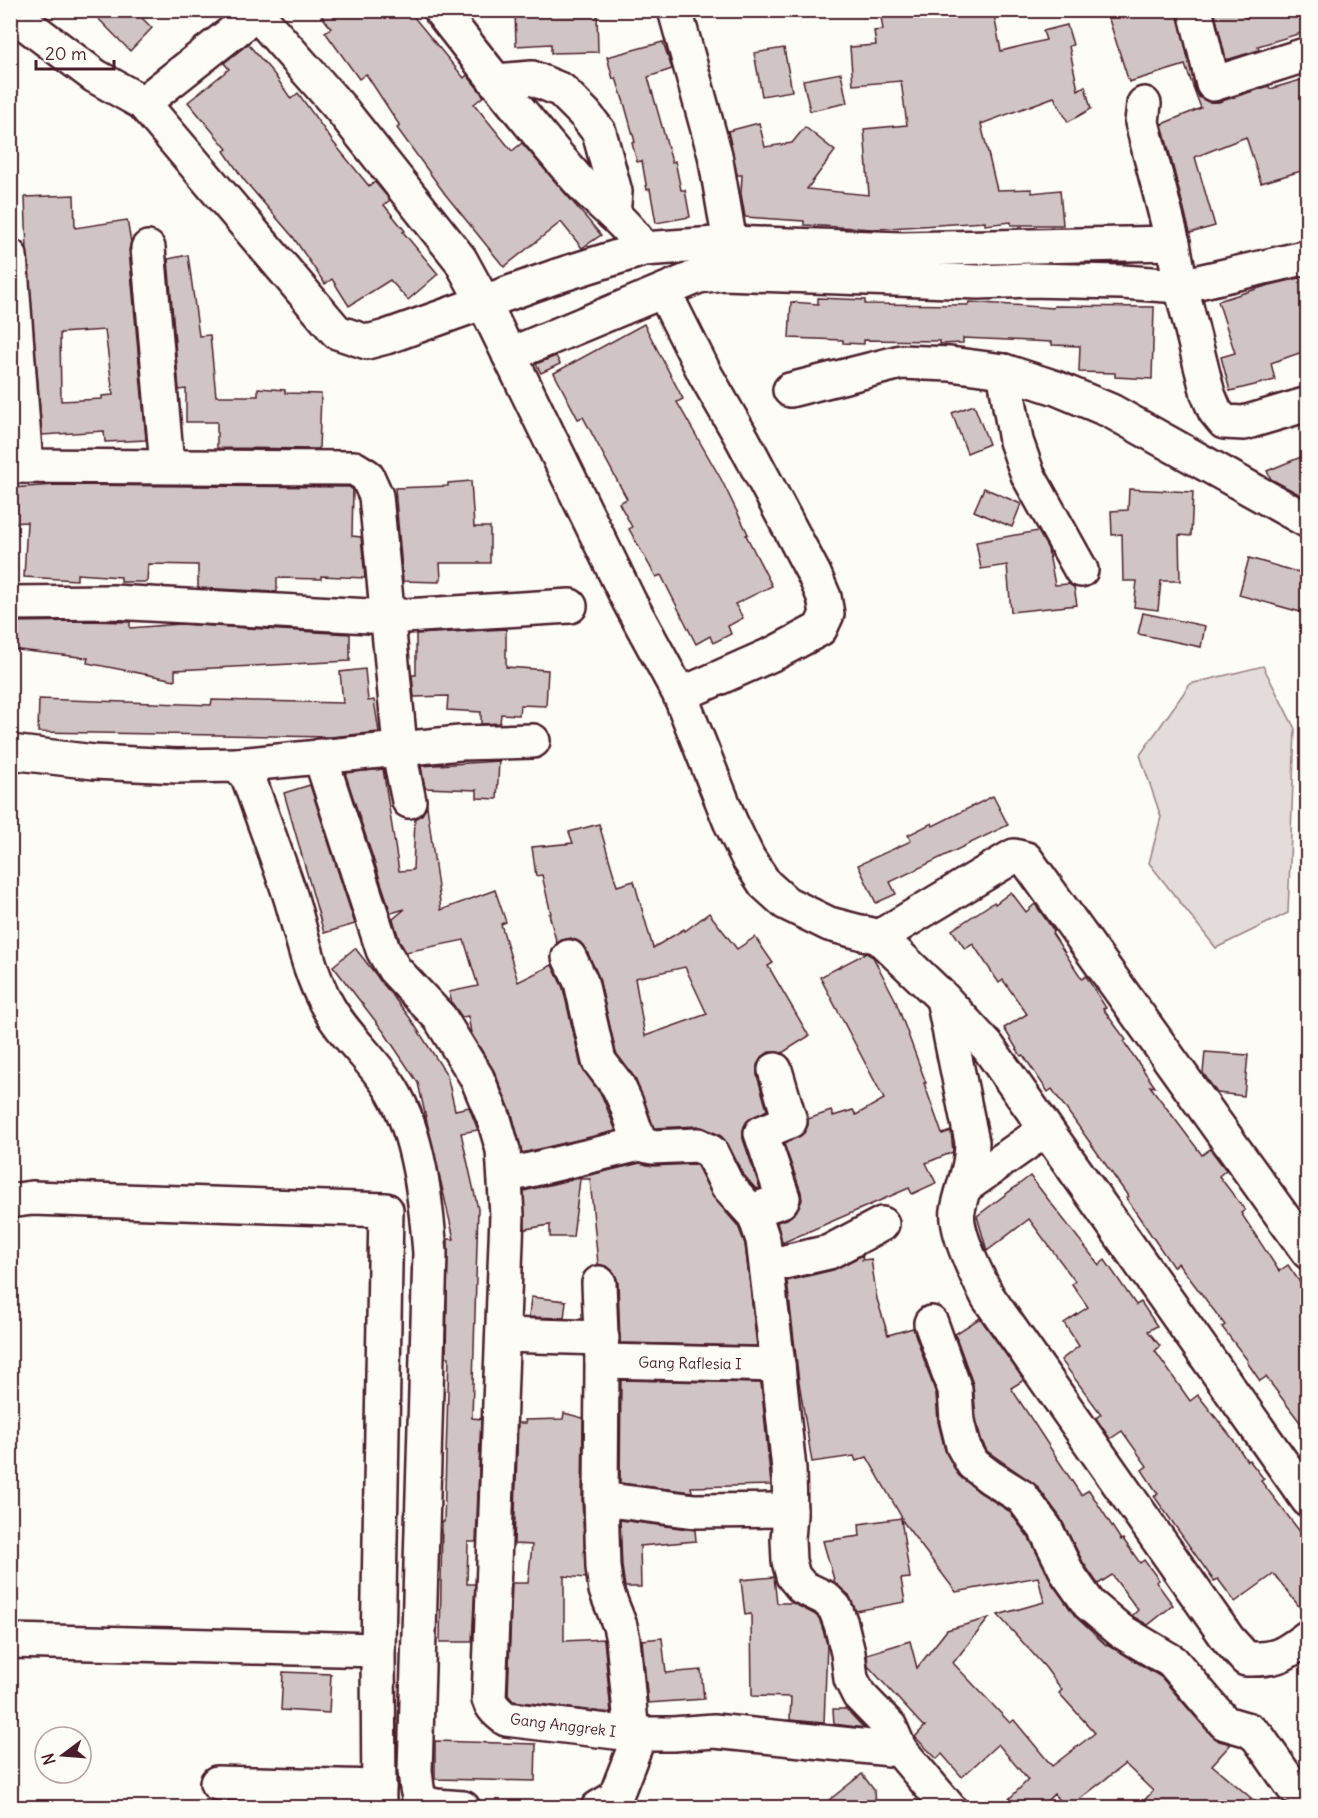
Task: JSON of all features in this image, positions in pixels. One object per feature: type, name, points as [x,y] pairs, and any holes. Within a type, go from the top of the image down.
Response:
[{"type":"street","points":[[440,10],[526,121],[581,183],[635,235],[643,249]]},
{"type":"street","points":[[675,10],[715,155],[730,243]]},
{"type":"street","points":[[1195,10],[1213,84],[1308,54]]},
{"type":"street","points":[[10,12],[95,76],[143,104],[337,332],[367,342],[557,276],[643,249],[730,243],[901,249],[1173,243]]},
{"type":"street","points":[[143,104],[257,12],[340,109],[453,250],[484,303],[629,601],[680,695],[730,821],[748,858],[765,884],[786,903],[830,924],[879,937],[943,998],[988,1047],[1308,1500]]},
{"type":"street","points":[[495,81],[532,78],[561,90],[585,114],[599,132],[615,192],[613,214]]},
{"type":"street","points":[[1144,104],[1142,122],[1173,243],[1180,286],[1208,394],[1215,411],[1224,422],[1244,423],[1308,404]]},
{"type":"street","points":[[148,248],[167,466]]},
{"type":"street","points":[[10,256],[18,466],[354,468],[367,476],[376,495],[400,749],[410,801]]},
{"type":"street","points":[[509,355],[699,276],[724,273],[968,282],[1028,280],[1122,282],[1180,286],[1308,257]]},
{"type":"street","points":[[664,292],[705,374],[797,541],[824,597],[827,614],[820,629],[777,652],[680,695]]},
{"type":"street","points":[[790,390],[902,362],[950,363],[1004,371],[1056,388],[1111,411],[1308,521]]},
{"type":"street","points":[[1004,371],[1016,441],[1028,475],[1080,570]]},
{"type":"street","points":[[10,603],[113,602],[388,617],[570,606]]},
{"type":"street","points":[[10,752],[94,762],[177,766],[238,765],[460,743],[533,741]]},
{"type":"street","points":[[320,756],[383,950],[394,969],[440,1018],[477,1078],[494,1119],[503,1150],[507,1215],[503,1335]]},
{"type":"street","points":[[238,765],[249,778],[289,893],[315,979],[326,1004],[392,1090],[404,1113],[420,1170],[430,1253],[415,1771],[420,1802],[463,1808]]},
{"type":"street","points":[[879,937],[1014,856],[1026,859],[1308,1252]]},
{"type":"street","points":[[569,957],[581,982],[598,1061],[622,1094],[640,1144]]},
{"type":"street","points":[[943,998],[972,1142],[972,1161],[957,1212],[960,1230],[975,1272],[988,1297],[1228,1639],[1246,1659],[1266,1659],[1284,1654],[1308,1637]]},
{"type":"street","points":[[751,1211],[783,1200],[761,1133],[790,1121],[775,1070]]},
{"type":"street","points":[[966,1186],[1045,1130]]},
{"type":"street","points":[[505,1176],[640,1144],[652,1147],[698,1144],[711,1152],[727,1185],[751,1211],[763,1240],[789,1469],[788,1539],[789,1561],[793,1576],[802,1587],[825,1598],[835,1608],[848,1653],[851,1679],[859,1695],[890,1727],[900,1750],[949,1808]]},
{"type":"street","points":[[10,1201],[32,1198],[386,1210],[378,1650],[379,1797],[217,1783]]},
{"type":"street","points":[[767,1266],[829,1252],[882,1224]]},
{"type":"street","points":[[598,1808],[615,1798],[636,1734],[623,1640],[604,1578],[601,1499],[602,1350],[599,1283]]},
{"type":"street","points":[[931,1323],[955,1390],[957,1421],[963,1446],[973,1464],[990,1478],[1022,1497],[1045,1528],[1068,1574],[1089,1605],[1121,1631],[1173,1662],[1225,1723],[1249,1730],[1258,1737],[1293,1787],[1308,1789]]},
{"type":"street","name":"Gang Raflesia I","points":[[503,1335],[602,1350],[778,1365]]},
{"type":"street","name":"Gang Anggrek I","points":[[503,1335],[489,1699],[496,1712],[506,1719],[636,1734],[714,1731],[900,1750]]},
{"type":"street","points":[[601,1499],[694,1511],[790,1510]]},
{"type":"street","points":[[10,1641],[378,1650]]},
{"type":"shaded area","points":[[1263,666],[1295,729],[1288,913],[1216,948],[1149,863],[1161,817],[1140,755],[1190,684]]},
{"type":"building","points":[[90,10],[134,10],[152,28],[130,51]]},
{"type":"building","points":[[317,10],[408,10],[464,78],[467,75],[484,96],[474,104],[512,151],[522,143],[601,235],[582,248],[561,222],[504,267],[445,194],[397,128],[400,126],[366,74],[359,79],[325,32],[331,28]]},
{"type":"building","points":[[515,10],[541,10],[541,14],[597,13],[598,52],[551,53],[551,44],[516,46]]},
{"type":"building","points":[[880,10],[993,10],[1001,51],[1046,40],[1043,31],[1067,25],[1073,45],[1069,46],[1078,90],[1085,86],[1091,109],[1068,122],[1054,97],[981,124],[997,190],[1032,189],[1032,193],[1060,190],[1063,225],[1011,225],[1011,222],[985,225],[985,222],[873,229],[804,225],[804,221],[745,217],[741,194],[742,175],[737,175],[728,131],[759,123],[765,147],[792,143],[805,127],[835,151],[807,189],[869,195],[864,129],[907,125],[901,81],[853,85],[850,47],[876,45],[874,31],[883,30]]},
{"type":"building","points":[[1106,10],[1177,10],[1195,88],[1199,97],[1208,102],[1219,102],[1269,86],[1270,89],[1304,79],[1308,91],[1308,169],[1261,183],[1246,137],[1195,157],[1215,226],[1190,233],[1162,124],[1201,108],[1185,65],[1129,82]]},
{"type":"building","points":[[1214,10],[1245,10],[1246,18],[1272,10],[1308,10],[1308,31],[1258,46],[1259,50],[1226,60]]},
{"type":"building","points":[[663,42],[672,69],[648,77],[672,162],[675,161],[681,190],[685,190],[690,217],[656,223],[642,161],[637,162],[632,143],[635,142],[625,106],[616,78],[613,79],[607,57]]},
{"type":"building","points":[[248,44],[274,74],[291,99],[298,93],[333,142],[369,186],[375,182],[390,200],[384,205],[438,274],[408,300],[390,280],[349,306],[332,279],[325,284],[293,237],[244,180],[224,151],[227,149],[188,102],[229,69],[224,63]]},
{"type":"building","points":[[784,48],[792,91],[762,96],[754,53]]},
{"type":"building","points":[[841,73],[847,103],[810,111],[803,80]]},
{"type":"building","points":[[74,195],[75,228],[127,220],[131,242],[129,250],[146,440],[105,442],[104,431],[42,435],[27,251],[25,197]],"holes":[[[105,330],[113,395],[102,396],[102,399],[61,401],[60,333]]]},
{"type":"building","points":[[188,255],[199,336],[210,335],[216,396],[258,396],[258,388],[285,390],[285,393],[321,394],[319,449],[217,448],[217,422],[186,422],[186,389],[179,390],[168,259]]},
{"type":"building","points":[[1308,276],[1308,350],[1271,363],[1275,380],[1230,391],[1221,357],[1235,353],[1218,301]]},
{"type":"building","points":[[818,298],[865,300],[865,304],[968,305],[969,302],[1053,308],[1054,306],[1154,307],[1152,379],[1115,377],[1115,373],[1079,372],[1080,346],[1052,345],[1052,342],[963,338],[963,343],[864,340],[864,344],[843,343],[843,340],[789,338],[791,302],[818,304]]},
{"type":"building","points":[[644,324],[683,399],[677,402],[721,479],[772,586],[735,604],[743,618],[728,626],[731,634],[713,643],[710,636],[696,644],[661,575],[656,577],[629,529],[632,527],[619,503],[627,499],[583,417],[578,419],[554,373]]},
{"type":"building","points":[[556,356],[560,364],[541,373],[536,364]]},
{"type":"building","points":[[974,405],[989,444],[967,453],[952,413]]},
{"type":"building","points":[[1308,454],[1308,499],[1271,479],[1267,471]]},
{"type":"building","points":[[471,481],[474,527],[490,527],[490,563],[440,563],[441,579],[439,582],[403,581],[395,488],[448,486],[448,483]]},
{"type":"building","points":[[56,485],[349,487],[353,490],[352,536],[361,537],[365,578],[321,576],[321,579],[277,578],[277,592],[198,588],[198,565],[148,564],[147,582],[121,582],[121,577],[77,574],[77,580],[24,577],[27,522],[10,523],[10,488]]},
{"type":"building","points":[[984,488],[1021,504],[1012,527],[974,511]]},
{"type":"building","points":[[1129,489],[1193,492],[1191,536],[1179,535],[1180,581],[1161,581],[1158,610],[1134,607],[1137,581],[1123,581],[1122,534],[1112,535],[1111,511],[1128,510]]},
{"type":"building","points":[[1038,531],[1048,549],[1055,585],[1069,584],[1074,587],[1077,605],[1011,612],[1007,565],[981,569],[976,542]]},
{"type":"building","points":[[1249,558],[1308,575],[1308,600],[1304,613],[1239,595]]},
{"type":"building","points":[[1143,613],[1205,626],[1201,647],[1138,634]]},
{"type":"building","points":[[10,622],[130,622],[130,628],[180,624],[350,634],[350,661],[175,670],[175,680],[87,663],[88,658],[10,649]]},
{"type":"building","points":[[506,629],[506,667],[548,670],[546,706],[520,705],[519,715],[501,714],[500,723],[481,724],[481,712],[447,710],[448,696],[414,697],[412,675],[416,675],[416,634]]},
{"type":"building","points":[[365,669],[368,701],[374,700],[379,732],[330,737],[38,732],[39,699],[211,705],[212,700],[343,703],[340,672]]},
{"type":"building","points":[[499,761],[497,799],[477,798],[477,790],[425,788],[421,766]]},
{"type":"building","points":[[383,769],[399,871],[413,870],[415,818],[422,815],[427,806],[441,910],[495,890],[506,922],[501,924],[518,982],[552,965],[563,988],[581,1066],[602,1096],[616,1131],[522,1153],[512,1114],[494,1071],[471,1033],[468,1016],[462,1017],[452,1003],[449,992],[478,986],[464,940],[406,952],[400,942],[393,919],[405,909],[391,913],[345,773]]},
{"type":"building","points":[[310,785],[355,924],[324,933],[284,793]]},
{"type":"building","points":[[993,796],[1008,825],[890,882],[896,894],[876,903],[858,865],[911,841],[908,835],[932,823],[933,826]]},
{"type":"building","points":[[599,824],[617,886],[634,881],[653,948],[684,929],[685,931],[709,913],[737,949],[755,937],[773,963],[768,966],[809,1036],[782,1053],[769,1052],[757,1065],[757,1075],[767,1110],[747,1121],[743,1130],[743,1139],[760,1188],[756,1189],[743,1174],[728,1144],[720,1135],[698,1126],[654,1128],[635,1078],[616,1053],[599,978],[586,949],[580,942],[571,938],[561,940],[557,944],[542,875],[536,876],[532,847],[573,843],[569,832]],"holes":[[[685,967],[707,1014],[645,1036],[635,978]]]},
{"type":"building","points":[[1011,892],[1026,912],[1035,904],[1082,979],[1086,976],[1106,1008],[1103,1009],[1126,1040],[1124,1042],[1155,1087],[1150,1086],[1202,1155],[1210,1149],[1226,1170],[1219,1176],[1245,1210],[1241,1213],[1279,1271],[1288,1265],[1308,1294],[1308,1433],[1266,1377],[1260,1381],[1222,1327],[1225,1325],[1178,1263],[1173,1267],[1126,1198],[1128,1196],[1052,1089],[1048,1092],[1023,1055],[1021,1056],[1004,1028],[1027,1014],[1003,980],[999,983],[973,944],[965,949],[952,930]]},
{"type":"building","points":[[355,948],[410,1018],[447,1075],[455,1110],[469,1107],[478,1130],[461,1133],[478,1209],[472,1418],[481,1419],[476,1542],[468,1542],[467,1584],[475,1584],[472,1642],[440,1642],[449,1357],[446,1357],[448,1239],[454,1239],[418,1083],[384,1032],[333,966]]},
{"type":"building","points":[[866,953],[873,957],[895,999],[942,1134],[951,1131],[953,1152],[926,1163],[936,1183],[912,1194],[909,1188],[782,1243],[777,1222],[787,1219],[796,1212],[802,1200],[784,1144],[804,1133],[808,1119],[831,1111],[833,1116],[853,1110],[856,1115],[884,1099],[820,977]]},
{"type":"building","points":[[1205,1052],[1248,1055],[1244,1096],[1217,1093],[1203,1073]]},
{"type":"building","points":[[640,1163],[652,1166],[694,1164],[713,1197],[738,1226],[745,1244],[757,1346],[620,1343],[618,1282],[608,1267],[598,1264],[590,1179],[580,1179],[573,1237],[550,1237],[550,1225],[525,1229],[524,1191]]},
{"type":"building","points":[[1030,1176],[1099,1265],[1105,1260],[1136,1305],[1141,1302],[1157,1326],[1148,1331],[1160,1346],[1155,1351],[1190,1401],[1198,1395],[1247,1461],[1249,1460],[1264,1479],[1261,1481],[1308,1542],[1308,1618],[1274,1574],[1235,1602],[1218,1579],[1214,1581],[1154,1496],[1158,1494],[1142,1470],[1147,1466],[1122,1431],[1110,1439],[1096,1418],[1101,1414],[1061,1360],[1079,1346],[1064,1323],[1088,1307],[1072,1284],[1075,1281],[1029,1219],[987,1251],[977,1216]]},
{"type":"building","points":[[863,1255],[862,1260],[871,1259],[877,1299],[888,1335],[913,1328],[936,1394],[938,1422],[945,1450],[957,1473],[979,1492],[1009,1511],[1029,1538],[1053,1585],[1077,1618],[1106,1645],[1161,1677],[1211,1735],[1219,1741],[1231,1744],[1212,1765],[1263,1808],[1137,1808],[1153,1791],[1125,1764],[1068,1808],[1065,1808],[1054,1794],[1040,1808],[1000,1808],[1028,1780],[998,1744],[962,1777],[942,1754],[937,1759],[915,1737],[925,1726],[868,1666],[867,1654],[910,1641],[917,1668],[947,1630],[989,1618],[953,1663],[1010,1723],[1014,1720],[1052,1766],[1095,1733],[1059,1693],[1062,1690],[1045,1667],[998,1615],[1044,1602],[1038,1577],[956,1592],[901,1519],[910,1578],[901,1579],[905,1602],[856,1611],[849,1595],[835,1583],[823,1541],[860,1536],[859,1524],[902,1518],[867,1457],[856,1461],[854,1456],[812,1462],[799,1382],[787,1281],[833,1270]]},
{"type":"building","points":[[531,1297],[566,1301],[564,1318],[529,1317]]},
{"type":"building","points":[[980,1318],[1024,1380],[1011,1388],[1081,1495],[1089,1490],[1121,1540],[1123,1539],[1140,1563],[1144,1560],[1159,1580],[1156,1582],[1173,1605],[1148,1625],[1132,1616],[1138,1610],[1112,1575],[1098,1584],[1084,1564],[1060,1517],[1037,1486],[987,1451],[981,1439],[976,1418],[973,1384],[955,1334]]},
{"type":"building","points":[[621,1380],[761,1383],[771,1485],[691,1487],[692,1492],[620,1483]]},
{"type":"building","points":[[564,1413],[583,1418],[582,1500],[586,1578],[564,1576],[564,1641],[604,1639],[611,1713],[513,1701],[508,1695],[512,1583],[528,1583],[532,1545],[514,1544],[518,1423],[526,1423],[525,1420],[563,1419]]},
{"type":"building","points":[[620,1520],[695,1530],[696,1541],[640,1546],[641,1587],[625,1587]]},
{"type":"building","points":[[774,1577],[777,1603],[793,1603],[819,1618],[827,1644],[824,1723],[790,1720],[791,1697],[752,1696],[751,1614],[745,1615],[741,1580]]},
{"type":"building","points":[[662,1638],[666,1673],[701,1670],[704,1699],[648,1703],[642,1640]]},
{"type":"building","points":[[283,1672],[331,1674],[329,1713],[281,1710]]},
{"type":"building","points":[[833,1709],[846,1709],[864,1728],[834,1724]]},
{"type":"building","points":[[435,1741],[536,1744],[535,1781],[435,1779]]},
{"type":"building","points":[[862,1774],[874,1790],[875,1808],[819,1808]]}]
